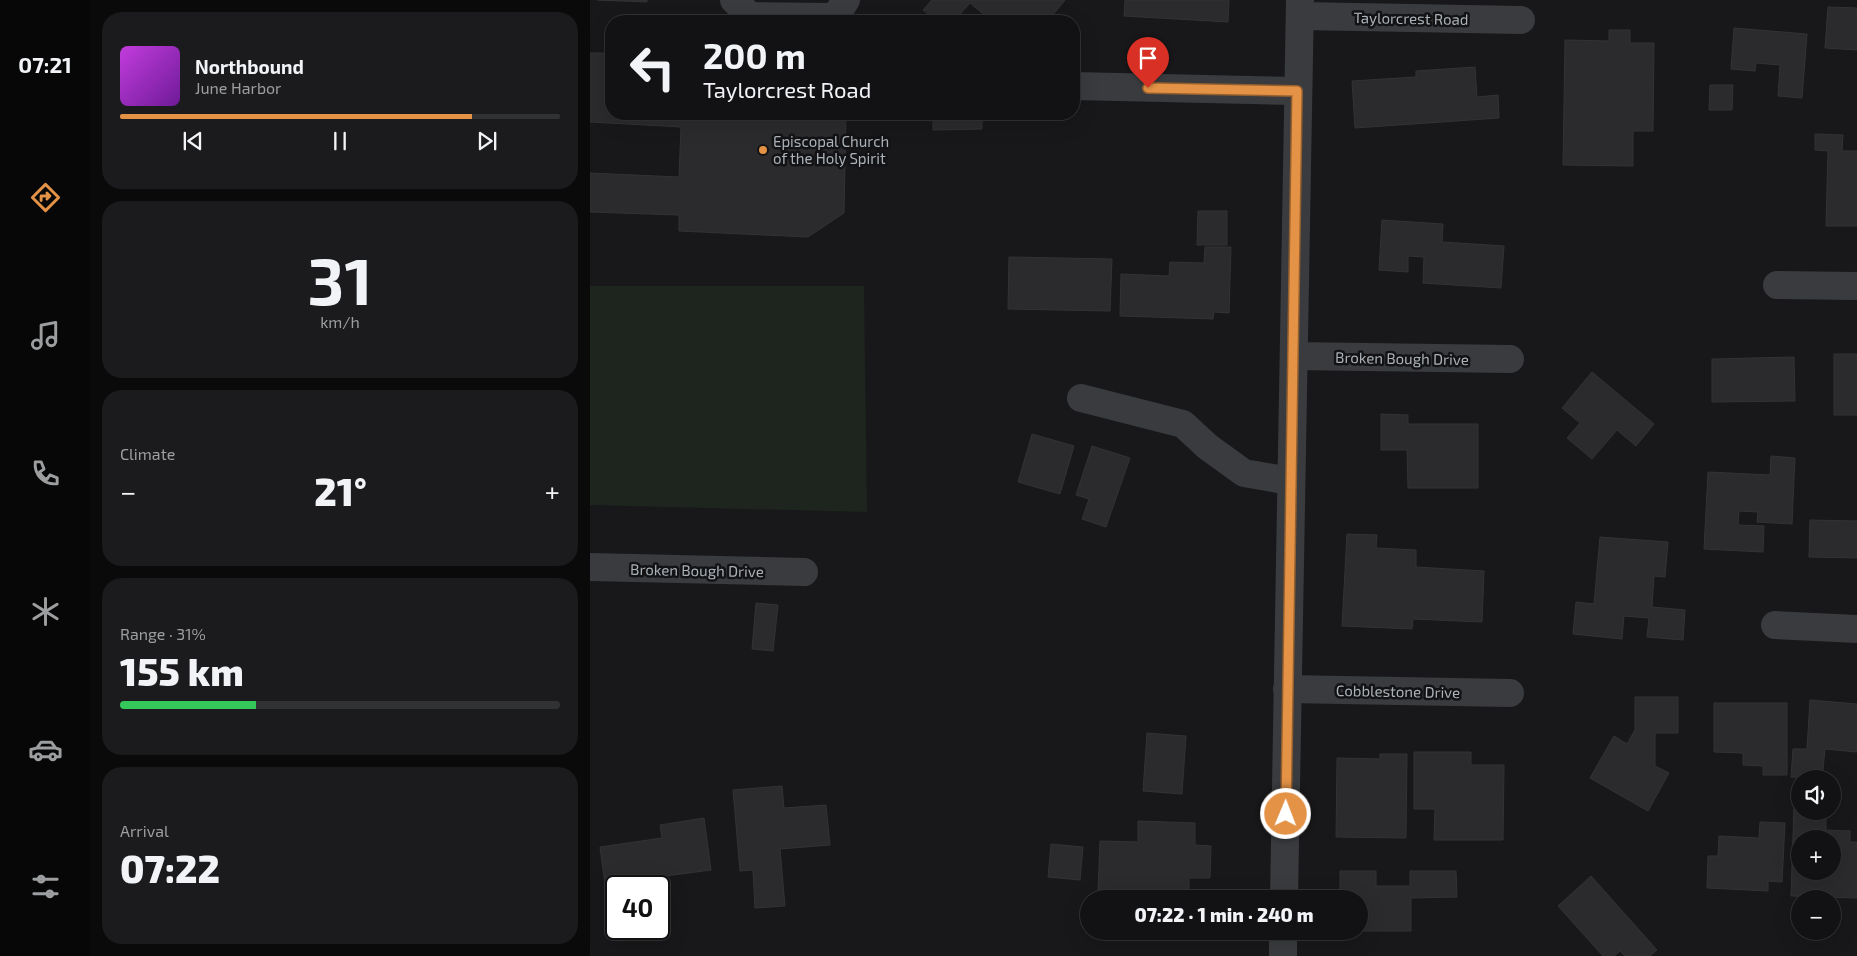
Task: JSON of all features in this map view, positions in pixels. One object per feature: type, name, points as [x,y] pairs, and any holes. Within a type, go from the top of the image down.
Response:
[{"type":"street","points":[[734,0],[749,15]]},
{"type":"street","points":[[836,15],[846,0]]},
{"type":"street","points":[[1284,890],[1297,91],[1300,8]]},
{"type":"street","name":"Taylorcrest Road","points":[[1300,8],[1521,20]]},
{"type":"street","points":[[1080,86],[1297,91]]},
{"type":"street","points":[[1777,286],[1857,286]]},
{"type":"street","name":"Broken Bough Drive","points":[[1294,356],[1510,360]]},
{"type":"street","points":[[1081,398],[1184,424],[1208,447],[1244,473],[1290,481]]},
{"type":"street","name":"Broken Bough Drive","points":[[590,568],[804,572]]},
{"type":"street","points":[[1775,625],[1857,629]]},
{"type":"street","name":"Cobblestone Drive","points":[[1287,690],[1510,693]]},
{"type":"street","points":[[1283,940],[1283,956]]},
{"type":"shaded area","points":[[590,286],[864,286],[867,512],[590,505]]},
{"type":"building","points":[[597,0],[647,0],[647,2]]},
{"type":"building","points":[[932,0],[1065,0],[1053,15],[985,15],[970,3],[959,15],[929,15],[923,10]]},
{"type":"building","points":[[1125,0],[1229,0],[1228,22],[1124,16]]},
{"type":"building","points":[[1828,7],[1857,8],[1857,50],[1825,48]]},
{"type":"building","points":[[1734,28],[1807,34],[1802,98],[1778,96],[1780,65],[1756,63],[1755,71],[1731,69]]},
{"type":"building","points":[[1609,30],[1630,30],[1630,43],[1654,43],[1653,131],[1633,131],[1633,166],[1563,165],[1565,40],[1609,41]]},
{"type":"building","name":"Episcopal Church of the Holy Spirit","points":[[590,53],[605,53],[605,120],[846,120],[844,213],[808,237],[679,231],[679,215],[590,212],[590,173],[679,177],[681,127],[590,122]]},
{"type":"building","points":[[1475,67],[1477,97],[1498,95],[1499,118],[1355,128],[1352,81],[1416,77],[1416,71]]},
{"type":"building","points":[[1710,85],[1733,85],[1732,110],[1709,110]]},
{"type":"building","points":[[933,120],[982,120],[982,129],[933,130]]},
{"type":"building","points":[[1815,134],[1843,135],[1842,151],[1857,151],[1857,226],[1826,226],[1828,151],[1815,150]]},
{"type":"building","points":[[1198,211],[1227,211],[1227,245],[1197,245]]},
{"type":"building","points":[[1382,220],[1443,224],[1442,242],[1504,246],[1501,288],[1423,283],[1424,257],[1408,256],[1408,272],[1379,270]]},
{"type":"building","points":[[1205,247],[1231,247],[1229,313],[1214,312],[1213,319],[1120,316],[1121,274],[1169,276],[1170,262],[1204,263]]},
{"type":"building","points":[[1009,257],[1112,259],[1110,311],[1008,309]]},
{"type":"building","points":[[1834,354],[1857,354],[1857,415],[1834,415]]},
{"type":"building","points":[[1794,357],[1795,401],[1712,402],[1712,359]]},
{"type":"building","points":[[1592,372],[1654,424],[1636,446],[1617,430],[1592,459],[1567,438],[1580,423],[1562,408]]},
{"type":"building","points":[[1381,414],[1408,415],[1408,424],[1478,424],[1478,488],[1408,488],[1407,450],[1381,450]]},
{"type":"building","points":[[1032,434],[1074,446],[1060,494],[1018,482]]},
{"type":"building","points":[[1092,446],[1130,458],[1106,527],[1082,519],[1089,499],[1076,495]]},
{"type":"building","points":[[1771,456],[1795,458],[1792,524],[1757,522],[1758,512],[1739,511],[1738,525],[1764,526],[1763,552],[1704,549],[1708,472],[1770,475]]},
{"type":"building","points":[[1810,520],[1857,521],[1857,558],[1809,557]]},
{"type":"building","points":[[1347,534],[1377,535],[1376,548],[1416,550],[1416,567],[1484,571],[1482,622],[1413,619],[1412,629],[1342,626]]},
{"type":"building","points":[[1600,537],[1668,542],[1665,577],[1654,576],[1652,607],[1685,610],[1683,640],[1647,637],[1649,618],[1624,616],[1622,639],[1573,634],[1576,602],[1594,604]]},
{"type":"building","points":[[756,603],[778,605],[773,651],[752,649]]},
{"type":"building","points":[[1635,697],[1678,697],[1678,733],[1655,733],[1655,766],[1669,773],[1648,811],[1590,778],[1614,736],[1627,744],[1635,730]]},
{"type":"building","points":[[1810,700],[1857,704],[1857,752],[1825,749],[1823,770],[1792,770],[1793,749],[1807,749]]},
{"type":"building","points":[[1714,703],[1787,703],[1787,775],[1763,775],[1763,766],[1743,765],[1743,753],[1714,752]]},
{"type":"building","points":[[1147,733],[1186,736],[1182,794],[1143,791]]},
{"type":"building","points":[[1414,752],[1471,752],[1471,765],[1504,765],[1503,840],[1434,840],[1435,809],[1414,809]]},
{"type":"building","points":[[1380,754],[1407,754],[1406,838],[1336,837],[1337,758],[1380,759]]},
{"type":"building","points":[[782,786],[784,808],[826,805],[830,845],[780,849],[785,906],[755,908],[753,870],[740,871],[733,790]]},
{"type":"building","points":[[704,818],[711,870],[670,875],[605,875],[605,884],[600,847],[662,838],[660,825]]},
{"type":"building","points":[[1794,820],[1826,820],[1826,830],[1793,830]]},
{"type":"building","points":[[1138,821],[1195,823],[1195,845],[1211,846],[1210,878],[1189,878],[1189,890],[1098,890],[1100,841],[1138,842]]},
{"type":"building","points":[[1760,822],[1785,823],[1782,882],[1768,881],[1768,891],[1707,888],[1708,856],[1718,856],[1719,836],[1759,838]]},
{"type":"building","points":[[1841,831],[1850,831],[1850,842],[1857,842],[1857,898],[1841,898],[1841,890],[1791,890],[1792,880],[1841,880]]},
{"type":"building","points":[[1051,844],[1083,847],[1080,880],[1048,877]]},
{"type":"building","points":[[1340,871],[1376,871],[1376,886],[1410,886],[1410,871],[1456,871],[1457,897],[1411,898],[1411,931],[1368,931],[1368,890],[1340,890]]},
{"type":"building","points":[[1591,876],[1657,950],[1650,956],[1625,956],[1620,951],[1614,956],[1603,956],[1558,906]]},
{"type":"place","name":"Episcopal Church of the Holy Spirit","points":[[763,150]]},
{"type":"route","points":[[1148,88],[1297,91],[1286,814]]}]
